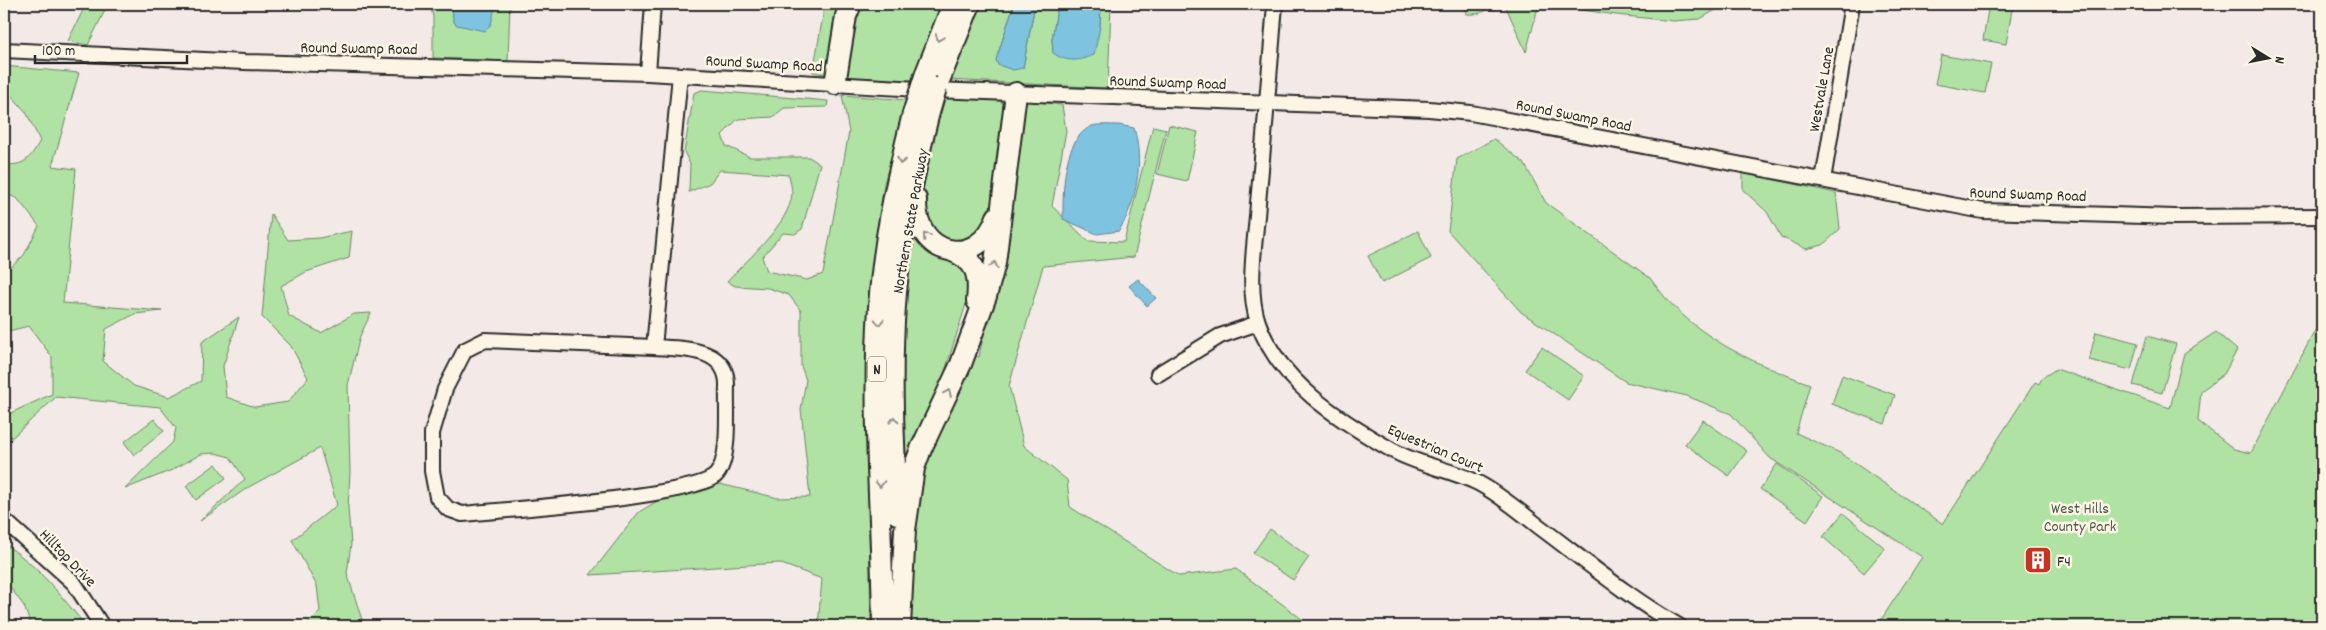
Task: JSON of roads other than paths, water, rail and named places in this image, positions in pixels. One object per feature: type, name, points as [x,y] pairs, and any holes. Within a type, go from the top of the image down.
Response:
[{"type":"highway","points":[[834,84],[836,48],[841,15],[845,4]]},
{"type":"highway","points":[[834,84],[846,16],[851,4]]},
{"type":"highway","name":"Northern State Parkway","points":[[935,71],[970,4]]},
{"type":"highway","name":"Northern State Parkway","points":[[883,626],[882,536],[876,381],[879,307],[890,219],[920,115],[935,71],[951,7]]},
{"type":"highway","points":[[900,626],[905,530],[914,468],[957,372],[974,328],[995,263],[1016,93]]},
{"type":"highway","name":"Northern State Parkway","points":[[900,626],[893,403],[894,308],[904,230],[922,139],[920,115]]},
{"type":"highway","points":[[922,139],[916,218],[930,241],[966,258],[974,266],[979,277],[974,328]]},
{"type":"highway","points":[[950,250],[972,248],[985,239],[995,224],[1005,191]]},
{"type":"street","points":[[648,73],[653,4]]},
{"type":"street","name":"Equestrian Court","points":[[1275,4],[1253,263],[1255,310],[1258,324],[1270,348],[1288,372],[1313,397],[1351,424],[1392,451],[1449,471],[1478,484],[1508,503],[1640,602],[1679,626]]},
{"type":"street","name":"Westvale Lane","points":[[1823,180],[1852,4]]},
{"type":"street","name":"Round Swamp Road","points":[[4,50],[244,62],[648,73],[1016,93],[1267,102],[1471,113],[1983,211],[2174,217],[2322,216]]},
{"type":"street","points":[[654,347],[680,75]]},
{"type":"street","points":[[1158,374],[1220,336],[1258,324]]},
{"type":"street","points":[[485,340],[654,347],[697,350],[718,360],[721,366],[727,379],[725,460],[716,476],[692,487],[599,501],[462,514],[448,509],[437,497],[432,471],[432,433],[445,390],[465,350],[485,340]]},
{"type":"street","name":"Hilltop Drive","points":[[4,520],[74,583],[102,626]]},
{"type":"water","points":[[452,4],[496,4],[491,24],[485,31],[457,25],[453,21]]},
{"type":"water","points":[[1014,4],[1035,4],[1023,68],[1013,70],[998,65],[996,60]]},
{"type":"water","points":[[1058,4],[1101,4],[1100,27],[1094,55],[1083,59],[1068,60],[1053,53],[1052,39]]},
{"type":"water","points":[[1095,125],[1119,125],[1134,128],[1138,154],[1137,181],[1130,207],[1119,231],[1097,234],[1063,219],[1066,167],[1075,142],[1082,133]]},
{"type":"water","points":[[1138,279],[1156,298],[1147,306],[1129,286]]},
{"type":"place","name":"F4","points":[[2038,560]]},
{"type":"park label","name":"West Hills County Park","points":[[2080,516]]}]
